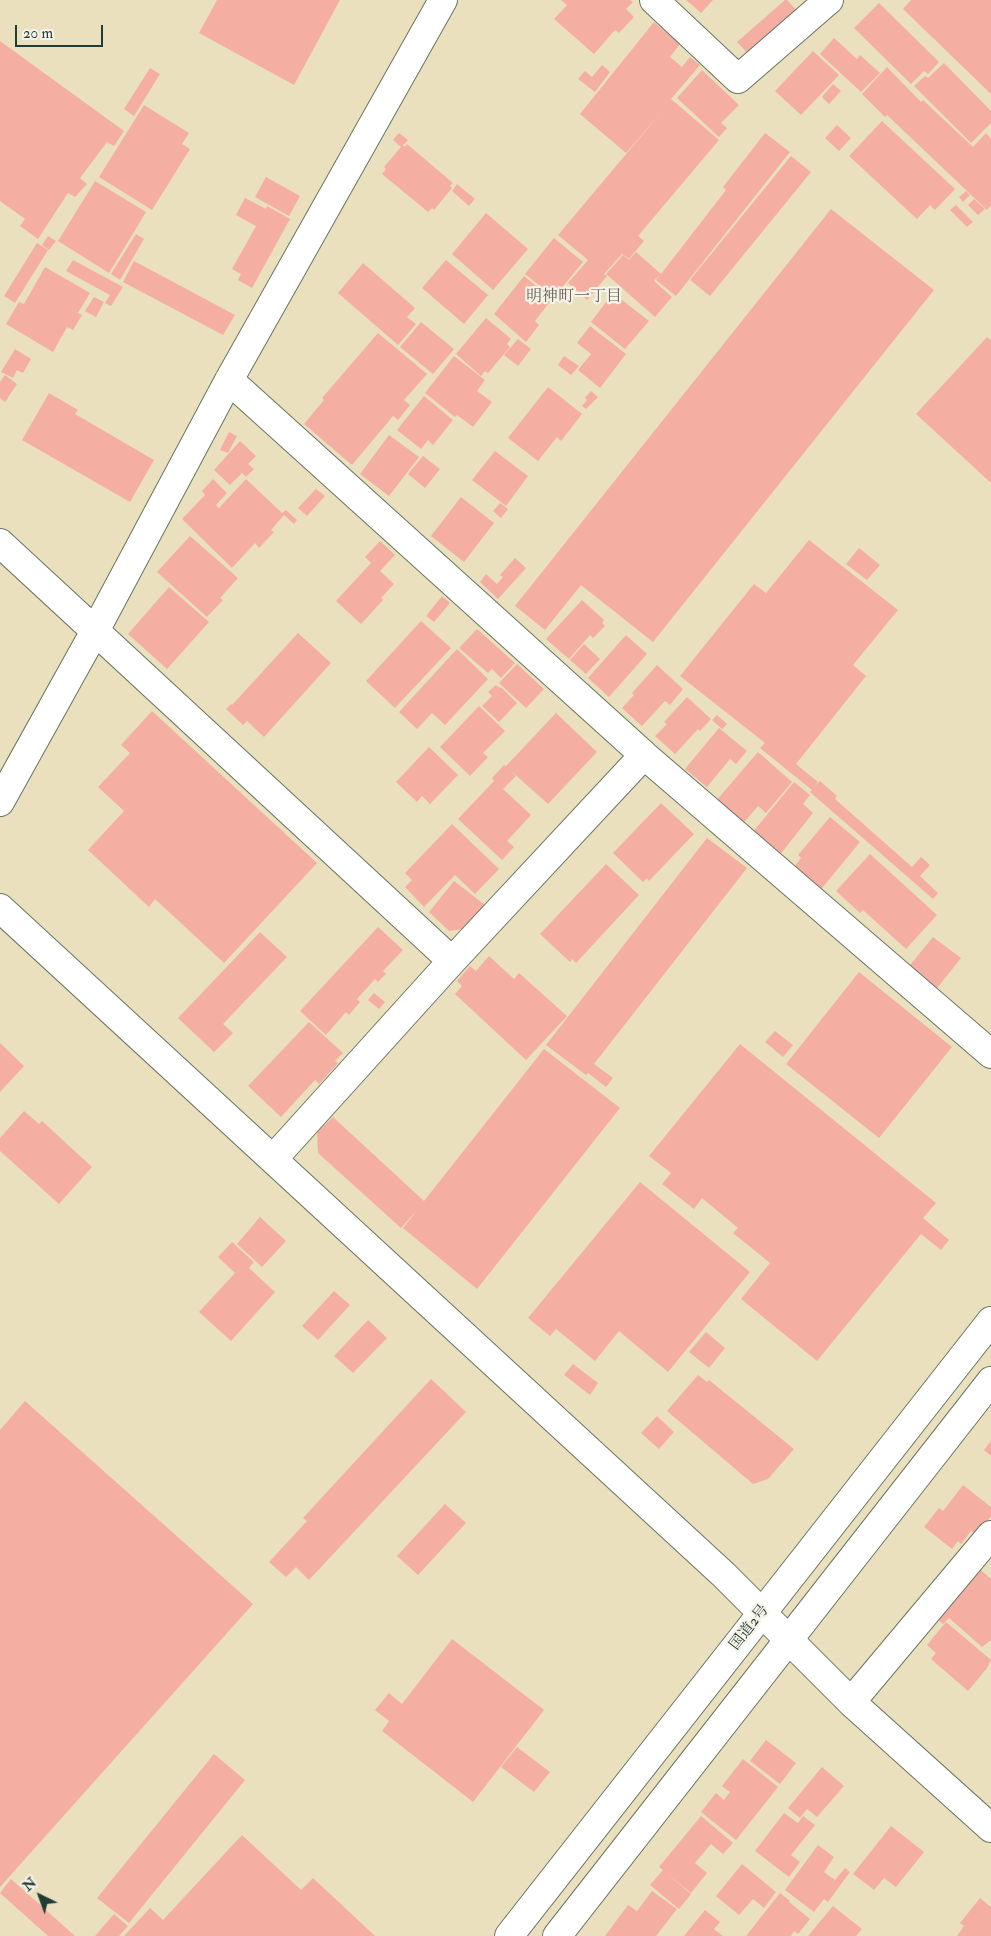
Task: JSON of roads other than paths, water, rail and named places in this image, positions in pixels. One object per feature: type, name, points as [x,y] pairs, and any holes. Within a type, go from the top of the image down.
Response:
[{"type":"main road","points":[[0,802],[95,631],[229,380],[443,0]]},
{"type":"main road","points":[[654,0],[738,79],[829,0]]},
{"type":"main road","points":[[229,380],[644,755],[991,1054]]},
{"type":"main road","points":[[0,543],[452,961]]},
{"type":"main road","points":[[273,1160],[452,961],[644,755]]},
{"type":"main road","points":[[0,908],[762,1612],[788,1641],[851,1702],[991,1828]]},
{"type":"main road","name":"国道2号","points":[[509,1936],[991,1321]]},
{"type":"main road","points":[[557,1936],[991,1382]]},
{"type":"main road","points":[[851,1702],[991,1535]]},
{"type":"district","name":"明神町一丁目","points":[[574,298]]}]
